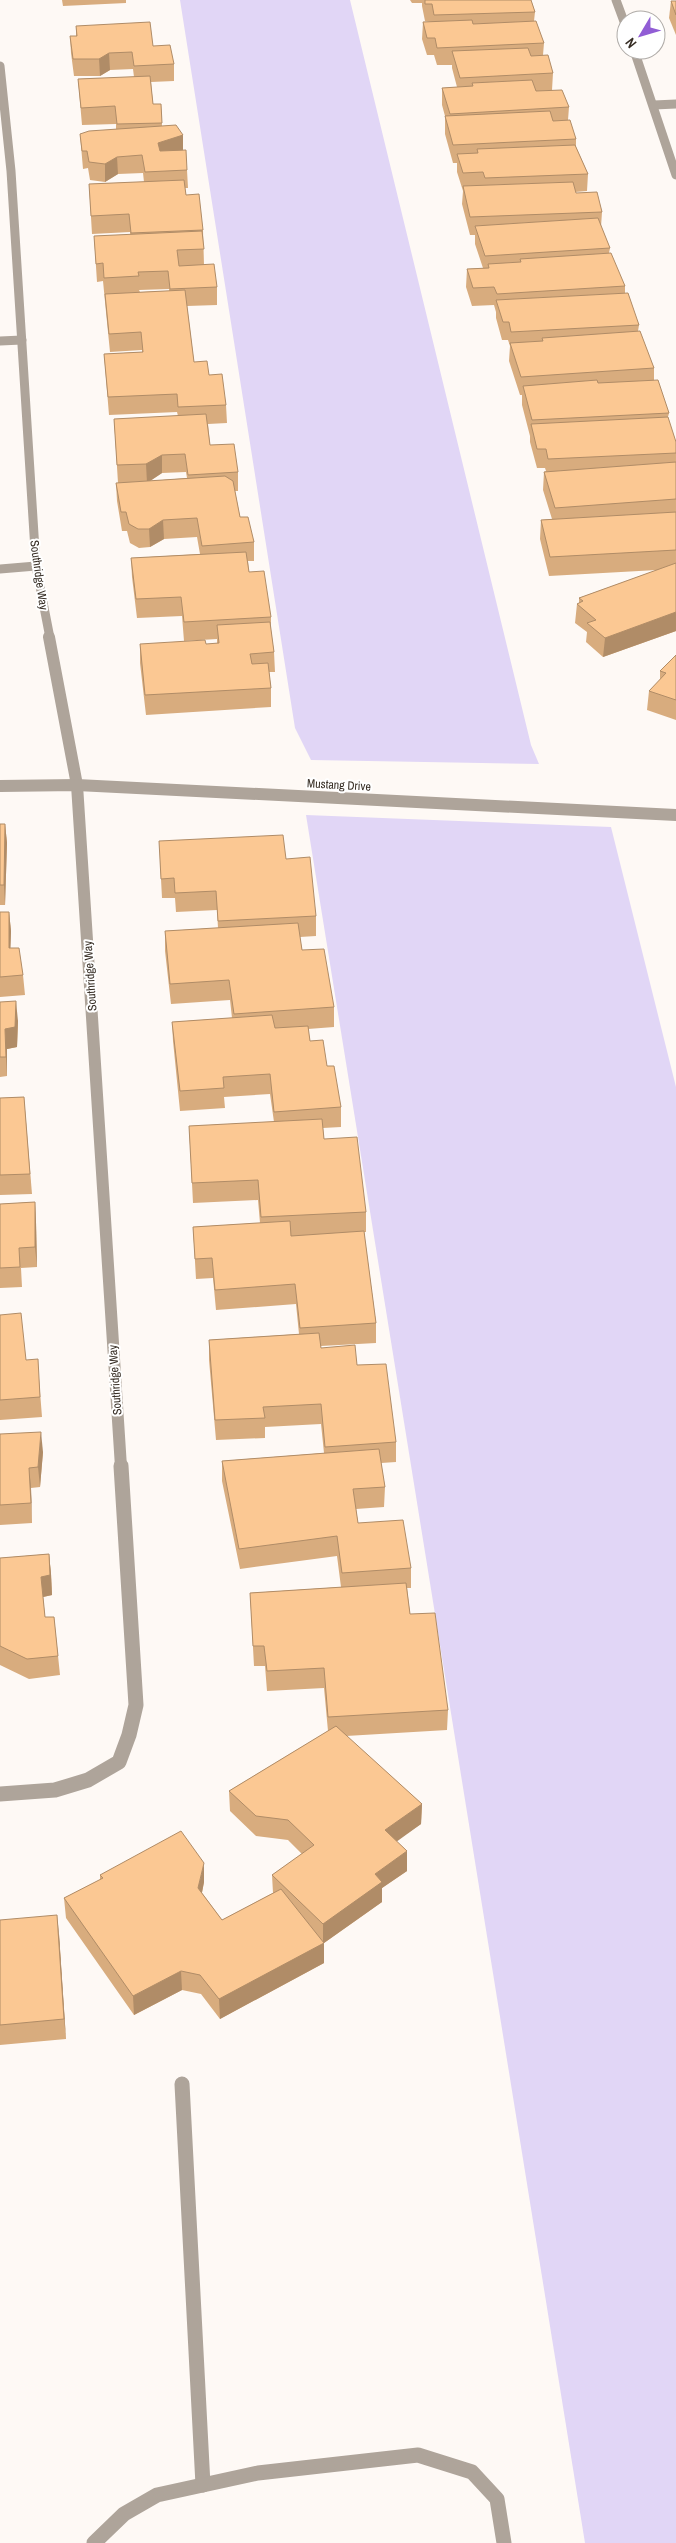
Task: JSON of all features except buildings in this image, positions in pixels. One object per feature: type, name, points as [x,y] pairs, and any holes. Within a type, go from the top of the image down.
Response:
[{"type":"street","points":[[638,60],[676,175]]},
{"type":"street","name":"Southridge Way","points":[[0,66],[11,171],[36,566],[78,786],[136,1705],[129,1735],[119,1762],[88,1780],[55,1790],[0,1794]]},
{"type":"street","points":[[654,105],[676,104]]},
{"type":"street","points":[[0,341],[22,340]]},
{"type":"street","points":[[0,569],[36,566]]},
{"type":"street","name":"Mustang Drive","points":[[0,786],[78,786],[676,815]]},
{"type":"street","points":[[182,2084],[203,2485]]},
{"type":"street","points":[[94,2543],[124,2514],[157,2495],[258,2473],[418,2455],[472,2472],[497,2499],[504,2543]]},
{"type":"shaded area","points":[[180,0],[350,0],[531,745],[539,764],[311,760],[295,728]]},
{"type":"shaded area","points":[[306,815],[611,827],[676,1087],[676,2543],[585,2543]]}]
